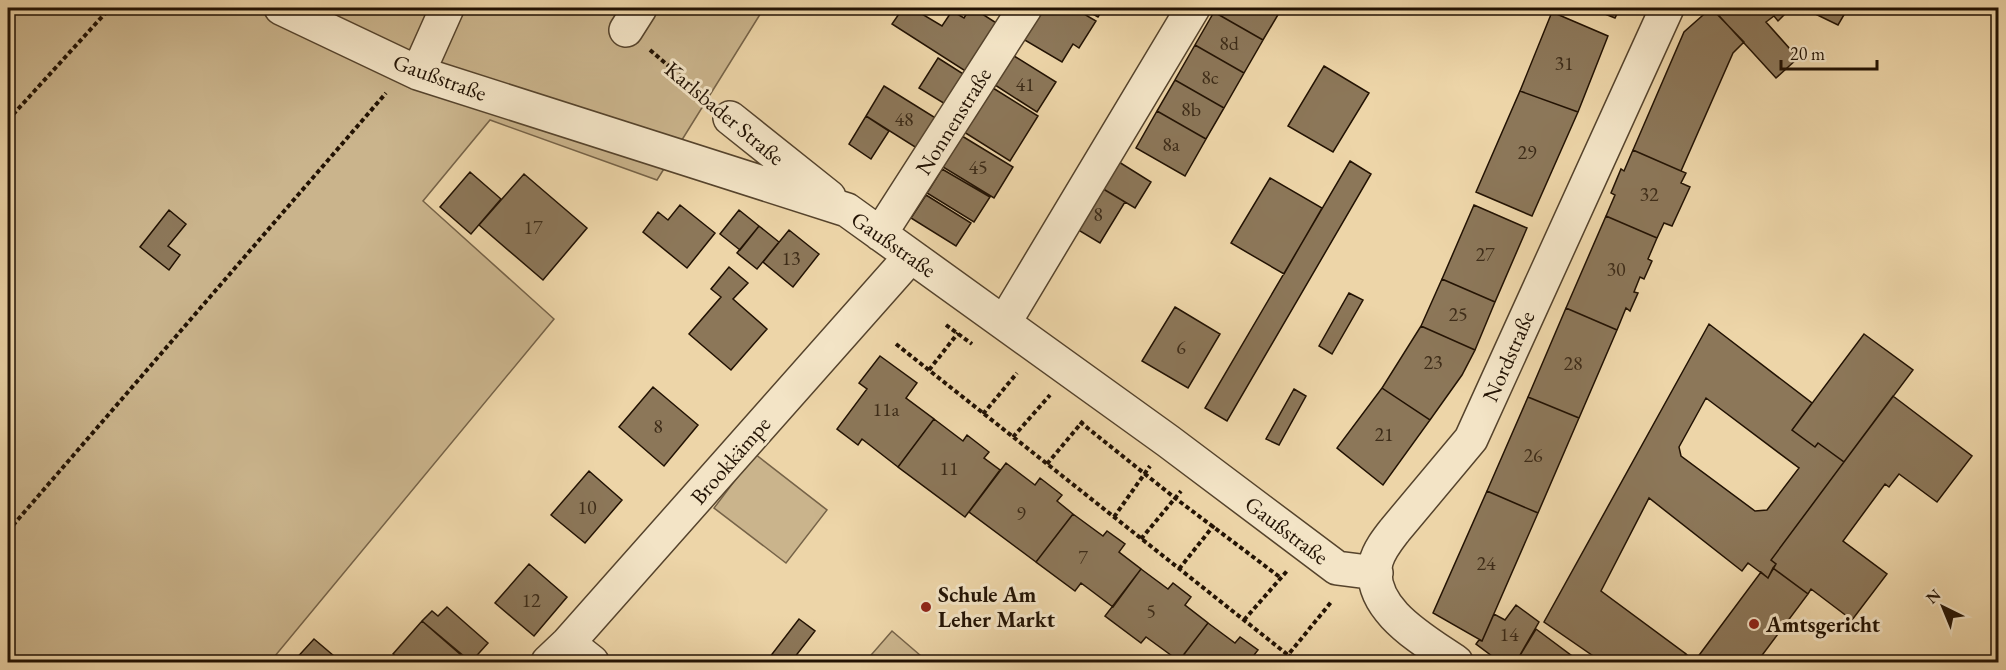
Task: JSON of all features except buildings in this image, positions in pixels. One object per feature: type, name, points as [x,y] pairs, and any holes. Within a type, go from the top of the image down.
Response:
[{"type":"street","name":"Gaußstraße","points":[[281,8],[413,70],[847,210],[1168,441],[1337,568],[1376,573]]},
{"type":"street","points":[[413,70],[447,8]]},
{"type":"street","name":"Nonnenstraße","points":[[880,234],[1025,8]]},
{"type":"street","points":[[992,314],[1193,8]]},
{"type":"street","name":"Nordstraße","points":[[1376,573],[1376,562],[1384,544],[1471,439],[1667,8]]},
{"type":"street","name":"Karlsbader Straße","points":[[730,118],[847,210]]},
{"type":"street","name":"Brookkämpe","points":[[570,656],[911,256]]},
{"type":"street","points":[[1376,573],[1381,594],[1399,622],[1456,663]]},
{"type":"path","points":[[8,120],[110,8]]},
{"type":"path","name":"Karlsbader Straße","points":[[633,19],[730,118]]},
{"type":"path","points":[[8,531],[413,70]]},
{"type":"path","points":[[929,370],[957,334],[992,314]]},
{"type":"path","points":[[940,320],[977,347]]},
{"type":"path","points":[[896,344],[1298,663]]},
{"type":"path","points":[[983,414],[1038,348]]},
{"type":"path","points":[[1006,367],[1024,380]]},
{"type":"path","points":[[1013,437],[1071,371]]},
{"type":"path","points":[[1040,392],[1057,404]]},
{"type":"path","points":[[1047,464],[1104,395]]},
{"type":"path","points":[[1073,416],[1175,498],[1281,578]]},
{"type":"path","points":[[1114,517],[1168,441]]},
{"type":"path","points":[[1141,539],[1202,466]]},
{"type":"path","points":[[1179,569],[1239,494]]},
{"type":"path","points":[[1244,620],[1308,546]]},
{"type":"path","points":[[1288,655],[1336,596]]},
{"type":"shaded area","points":[[8,8],[764,8],[657,180],[490,120],[423,201],[554,319],[270,662],[8,662]]},
{"type":"shaded area","points":[[755,454],[827,510],[786,563],[714,508]]},
{"type":"shaded area","points":[[892,631],[928,662],[865,662]]},
{"type":"place","name":"Schule Am Leher Markt","points":[[926,607]]},
{"type":"place","name":"Amtsgericht","points":[[1754,624]]}]
